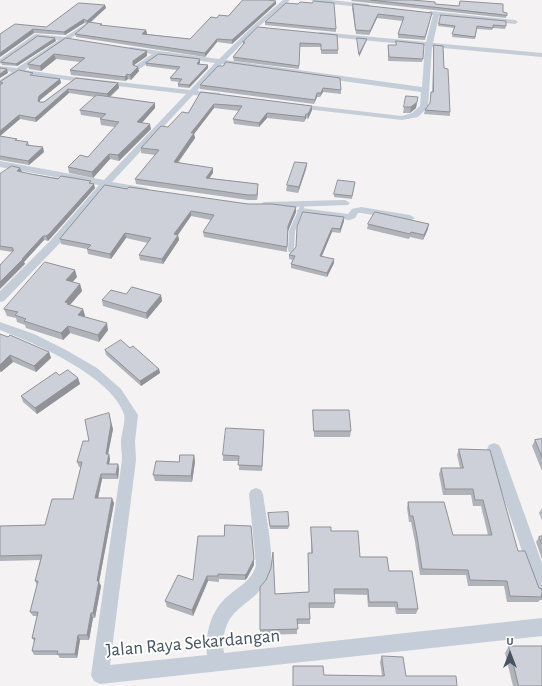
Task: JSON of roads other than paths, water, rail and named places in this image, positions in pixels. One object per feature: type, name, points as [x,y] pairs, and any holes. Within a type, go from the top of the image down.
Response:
[{"type":"street","points":[[0,298],[55,242],[105,184],[221,61],[287,0]]},
{"type":"street","points":[[314,0],[378,8]]},
{"type":"street","points":[[422,12],[515,22]]},
{"type":"street","points":[[286,105],[391,118],[410,117],[416,114],[424,107],[429,44],[436,14]]},
{"type":"street","points":[[0,83],[85,26]]},
{"type":"street","points":[[314,33],[542,55]]},
{"type":"street","points":[[0,62],[37,35],[81,41]]},
{"type":"street","points":[[125,48],[426,90]]},
{"type":"street","points":[[138,68],[158,53]]},
{"type":"street","points":[[0,68],[19,70],[71,82],[224,96]]},
{"type":"street","points":[[0,164],[105,184],[157,192]]},
{"type":"street","points":[[0,175],[11,166]]},
{"type":"street","points":[[302,208],[346,204]]},
{"type":"street","points":[[256,205],[302,208],[350,217],[355,211],[361,210],[410,218]]},
{"type":"street","name":"Jalan Raya Sekardangan","points":[[0,326],[45,343],[92,372],[115,392],[131,415],[128,441],[129,460],[99,680],[216,662],[542,627]]},
{"type":"street","points":[[494,449],[542,586]]},
{"type":"street","points":[[216,662],[215,636],[220,619],[227,608],[254,587],[263,574],[264,565],[256,494]]},
{"type":"lane","points":[[291,250],[292,231],[302,208]]}]
